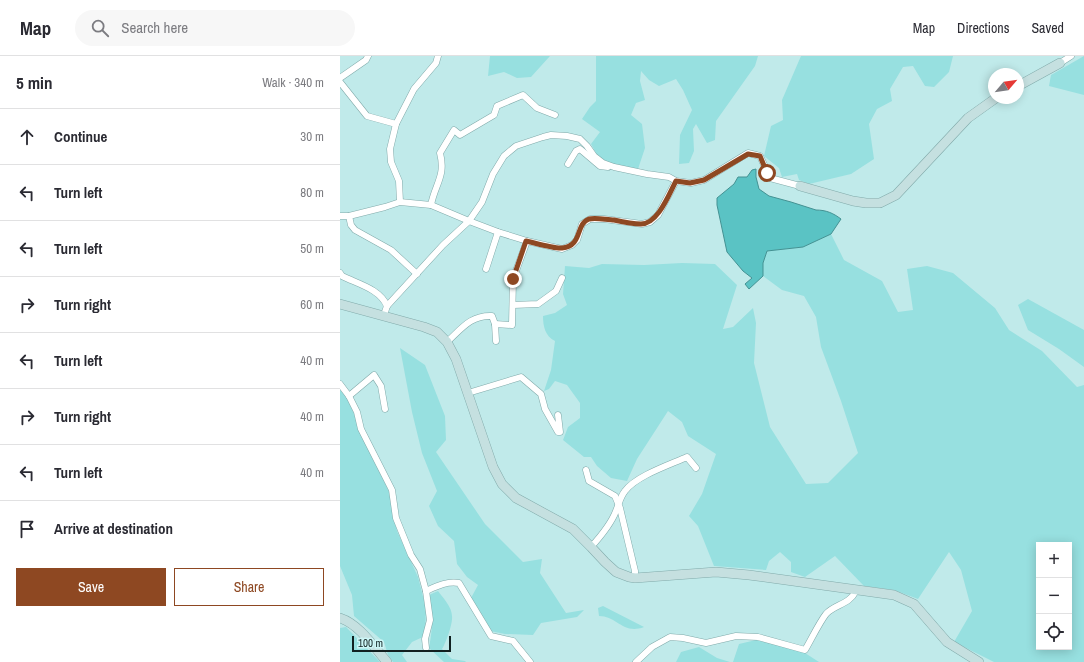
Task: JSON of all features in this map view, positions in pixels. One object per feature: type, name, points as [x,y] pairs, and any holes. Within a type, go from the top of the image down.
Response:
[{"type":"street","points":[[368,56],[366,60],[340,82],[367,116],[396,124]]},
{"type":"street","points":[[400,202],[399,181],[392,162],[390,149],[396,124],[414,89],[436,63],[438,56]]},
{"type":"street","points":[[1024,83],[1071,56]]},
{"type":"street","points":[[431,205],[433,195],[442,172],[443,164],[440,153],[454,130],[460,135],[494,115],[497,106],[523,95],[537,108],[555,115]]},
{"type":"street","points":[[568,164],[576,151],[580,148],[600,166],[614,167],[669,177],[676,181],[690,183],[704,180],[748,154],[760,156],[770,178],[853,201],[880,203],[896,195],[968,118],[988,104]]},
{"type":"street","points":[[386,311],[443,245],[470,221],[482,202],[493,174],[504,156],[516,146],[543,137],[567,136],[580,139],[594,156],[603,163],[614,167]]},
{"type":"street","points":[[340,216],[349,216],[400,202],[431,205],[498,232],[526,241],[562,249],[572,245],[577,240],[582,224],[590,219],[604,219],[642,224],[650,222],[658,214],[676,181]]},
{"type":"street","points":[[349,216],[350,225],[355,230],[391,250],[417,274]]},
{"type":"street","points":[[486,269],[498,232]]},
{"type":"street","points":[[495,324],[512,325],[513,279],[526,241]]},
{"type":"street","points":[[340,273],[342,276],[379,294],[385,300],[386,311]]},
{"type":"street","points":[[512,305],[538,304],[556,290],[562,278]]},
{"type":"street","points":[[340,304],[386,311],[437,332],[447,342],[456,359],[493,467],[502,484],[516,498],[573,529],[616,572],[635,578],[716,572],[748,575],[894,596],[914,604],[947,642],[979,662]]},
{"type":"street","points":[[447,342],[472,319],[483,316],[492,316],[495,324],[496,341]]},
{"type":"street","points":[[349,396],[374,375],[381,386],[385,409]]},
{"type":"street","points":[[468,393],[521,377],[541,394],[545,409],[558,432],[560,432],[558,415]]},
{"type":"street","points":[[340,384],[349,396],[357,412],[362,429],[392,490],[396,518],[411,555],[420,569],[426,591],[430,620],[425,639],[426,648]]},
{"type":"street","points":[[591,547],[601,536],[616,511],[624,491],[634,481],[687,457],[696,468]]},
{"type":"street","points":[[586,470],[589,481],[615,496],[635,571],[635,578]]},
{"type":"street","points":[[426,591],[447,582],[459,583],[492,636],[513,641],[530,662]]},
{"type":"street","points":[[636,662],[652,647],[670,637],[684,638],[706,643],[736,636],[758,637],[805,650],[827,614],[845,603],[856,591]]},
{"type":"street","points":[[340,618],[346,620],[357,629],[386,662]]},
{"type":"shaded area","points":[[490,56],[550,56],[531,77],[517,78],[504,72],[488,76]]},
{"type":"shaded area","points":[[596,56],[758,56],[755,66],[716,121],[715,140],[707,143],[696,124],[693,129],[694,151],[689,163],[679,164],[680,135],[692,110],[683,90],[676,79],[659,86],[649,80],[641,71],[640,81],[645,100],[636,103],[631,115],[642,124],[645,148],[638,169],[618,170],[593,158],[596,153],[591,144],[600,132],[582,119],[596,101]]},
{"type":"shaded area","points":[[801,56],[953,56],[949,72],[934,87],[925,86],[913,66],[903,67],[890,89],[892,101],[877,109],[869,124],[874,159],[851,174],[809,184],[799,180],[797,174],[782,177],[779,168],[764,156],[771,126],[783,120],[782,100]]},
{"type":"shaded area","points":[[1084,56],[1084,95],[1049,86],[1051,75]]},
{"type":"shaded area","points":[[756,169],[759,189],[769,196],[816,210],[826,211],[841,219],[831,234],[803,247],[767,251],[763,263],[763,276],[749,289],[745,284],[752,278],[743,271],[727,252],[717,205],[717,198],[734,184],[738,177],[747,177],[752,170]]},
{"type":"shaded area","points":[[831,234],[844,260],[882,281],[898,312],[913,310],[907,269],[927,266],[953,273],[995,308],[1009,330],[1042,351],[1077,387],[1084,385],[1084,662],[994,662],[954,642],[972,611],[961,570],[949,552],[918,599],[894,590],[864,586],[835,556],[805,577],[791,572],[791,562],[780,552],[769,561],[766,570],[714,566],[698,526],[689,516],[702,494],[716,454],[688,436],[682,422],[668,411],[637,459],[627,481],[611,478],[597,466],[591,457],[584,457],[563,440],[568,427],[580,418],[580,403],[567,385],[555,381],[549,389],[544,391],[551,370],[555,341],[547,334],[545,330],[543,316],[555,313],[567,305],[563,294],[565,266],[589,268],[602,264],[715,264],[737,285],[723,329],[733,327],[753,308],[756,323],[754,363],[770,427],[806,484],[828,483],[858,453],[821,347],[816,317],[804,296],[782,290],[763,276],[763,263],[767,251],[803,247]]},
{"type":"shaded area","points":[[1028,299],[1084,330],[1084,367],[1059,349],[1028,330],[1018,305]]},
{"type":"shaded area","points":[[400,348],[425,365],[445,416],[446,440],[436,452],[485,524],[523,562],[542,559],[540,573],[566,613],[584,610],[577,617],[541,623],[533,635],[505,634],[490,631],[471,598],[478,585],[467,577],[457,564],[454,541],[438,526],[429,506],[437,491],[422,453],[412,412]]},
{"type":"shaded area","points":[[340,390],[346,396],[389,492],[397,531],[418,577],[426,608],[425,636],[412,642],[402,655],[407,662],[393,662],[388,655],[384,642],[354,616],[352,595],[340,566]]},
{"type":"shaded area","points":[[438,591],[449,606],[452,613],[449,633],[442,649],[452,659],[466,662],[444,662],[429,648],[432,621],[429,595]]},
{"type":"shaded area","points":[[603,606],[644,627],[631,629],[611,619],[599,616],[598,608]]},
{"type":"shaded area","points":[[346,627],[380,662],[340,662],[340,628]]},
{"type":"shaded area","points":[[756,640],[805,653],[819,662],[733,662],[739,644]]},
{"type":"shaded area","points":[[699,647],[717,658],[730,662],[676,662],[681,652]]},
{"type":"route","points":[[513,279],[526,241],[562,249],[572,245],[577,240],[582,224],[590,219],[604,219],[642,224],[650,222],[658,214],[676,181],[690,183],[704,180],[748,154],[760,156],[767,173]]}]
